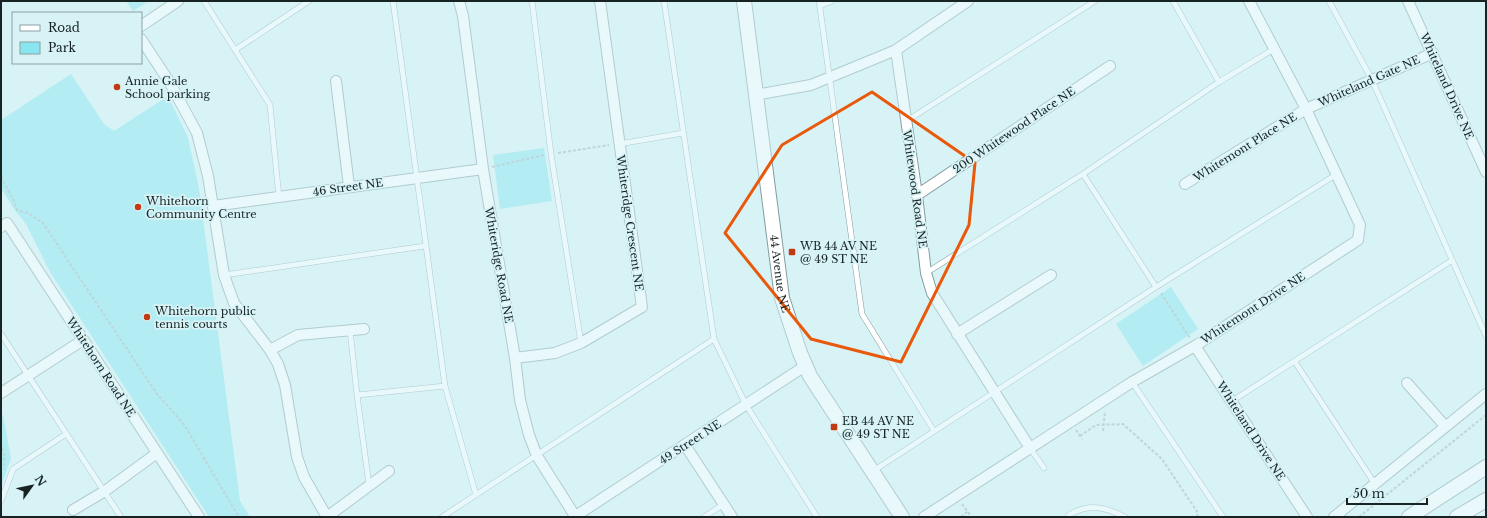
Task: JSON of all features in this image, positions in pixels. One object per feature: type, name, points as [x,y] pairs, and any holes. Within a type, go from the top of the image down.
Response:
[{"type":"street","points":[[142,25],[178,1]]},
{"type":"street","name":"Whiteridge Road NE","points":[[459,1],[463,16],[483,169],[515,358],[520,400],[529,435],[537,456],[575,517]]},
{"type":"street","name":"Whiteridge Crescent NE","points":[[515,358],[555,353],[581,343],[642,307],[600,1]]},
{"type":"street","name":"44 Avenue NE","points":[[744,1],[782,298],[805,366],[902,517]]},
{"type":"street","points":[[755,95],[796,88],[830,78],[896,50],[968,1]]},
{"type":"street","name":"Whitemont Drive NE","points":[[924,517],[1132,382],[1195,346],[1358,240],[1360,225],[1337,174],[1306,109],[1249,1]]},
{"type":"street","name":"Whiteland Drive NE","points":[[1408,1],[1486,172]]},
{"type":"street","points":[[142,41],[170,83],[197,133],[214,206],[224,275],[234,303],[270,350],[278,364],[286,385],[297,457],[304,477],[327,517],[389,471]]},
{"type":"street","name":"Whitewood Road NE","points":[[896,50],[905,122],[917,194],[926,273],[932,293],[993,392],[1030,448]]},
{"type":"street","name":"Whiteland Gate NE","points":[[1306,109],[1433,53]]},
{"type":"street","name":"200 Whitewood Place NE","points":[[917,194],[1110,66]]},
{"type":"street","points":[[336,81],[349,186]]},
{"type":"street","name":"Whitemont Place NE","points":[[1185,184],[1306,109]]},
{"type":"street","name":"46 Street NE","points":[[214,206],[279,198],[349,186],[483,169]]},
{"type":"street","name":"Whitehorn Road NE","points":[[1,227],[7,223],[198,517]]},
{"type":"street","points":[[957,334],[1051,275]]},
{"type":"street","points":[[270,350],[298,335],[364,328]]},
{"type":"street","points":[[1,393],[83,340]]},
{"type":"street","name":"Whiteland Drive NE","points":[[1195,346],[1307,517]]},
{"type":"street","name":"49 Street NE","points":[[575,517],[805,366]]},
{"type":"street","points":[[1407,382],[1445,426]]},
{"type":"street","points":[[1334,517],[1486,394]]},
{"type":"street","points":[[685,445],[732,517]]},
{"type":"street","points":[[73,510],[105,491],[157,453]]},
{"type":"street","points":[[1409,517],[1486,467]]},
{"type":"street","points":[[1457,517],[1486,500]]},
{"type":"lane","points":[[204,1],[270,105],[279,198]]},
{"type":"lane","points":[[235,50],[309,1]]},
{"type":"lane","points":[[393,1],[445,386],[476,495]]},
{"type":"lane","points":[[532,1],[551,154],[581,343]]},
{"type":"lane","points":[[664,1],[714,339],[746,405],[817,517]]},
{"type":"lane","points":[[832,1],[820,4],[862,314],[934,431]]},
{"type":"lane","points":[[905,122],[1095,1]]},
{"type":"lane","points":[[1173,1],[1219,82]]},
{"type":"lane","points":[[1330,1],[1372,80],[1451,261],[1486,336]]},
{"type":"lane","points":[[926,273],[1083,174],[1219,82],[1274,49]]},
{"type":"lane","points":[[619,144],[683,133]]},
{"type":"lane","points":[[1083,174],[1156,287]]},
{"type":"lane","points":[[872,472],[1156,287],[1337,174]]},
{"type":"lane","points":[[224,275],[425,246]]},
{"type":"lane","points":[[1232,401],[1296,362],[1451,261]]},
{"type":"lane","points":[[350,330],[356,395],[370,485]]},
{"type":"lane","points":[[1,334],[121,517]]},
{"type":"lane","points":[[442,517],[714,339]]},
{"type":"lane","points":[[1296,362],[1375,484]]},
{"type":"lane","points":[[1132,382],[1223,517]]},
{"type":"lane","points":[[356,395],[445,386]]},
{"type":"lane","points":[[1,501],[13,469],[66,434]]},
{"type":"lane","points":[[1030,448],[1044,468]]},
{"type":"lane","points":[[704,517],[724,504]]},
{"type":"lane","points":[[1068,517],[1082,508],[1110,509],[1126,517]]},
{"type":"path","points":[[1,177],[17,210],[28,213],[43,223],[157,394],[183,423],[239,517]]},
{"type":"path","points":[[1156,287],[1195,346]]},
{"type":"path","points":[[1359,517],[1486,415]]},
{"type":"path","points":[[1103,431],[1104,424]]},
{"type":"path","points":[[1080,436],[1096,425],[1123,424],[1162,459],[1198,512],[1198,517]]},
{"type":"path","points":[[1,443],[4,455],[4,471]]},
{"type":"path","points":[[956,496],[971,516]]},
{"type":"path","points":[[961,517],[967,512]]},
{"type":"highlighted area","points":[[872,92],[975,163],[969,225],[901,362],[811,339],[725,233],[782,145]]},
{"type":"green space","points":[[126,1],[149,1],[133,11]]},
{"type":"green space","points":[[71,74],[104,124],[114,131],[168,96],[188,138],[199,188],[240,501],[250,517],[209,517],[50,272],[26,224],[14,209],[1,188],[1,120]]},
{"type":"green space","points":[[544,148],[552,201],[500,209],[493,155]]},
{"type":"green space","points":[[1171,287],[1198,329],[1143,366],[1116,324]]},
{"type":"green space","points":[[1,415],[3,415],[11,459],[1,486]]},
{"type":"place","name":"Annie Gale School parking","points":[[117,87]]},
{"type":"place","name":"Whitehorn Community Centre","points":[[138,207]]},
{"type":"place","name":"WB 44 AV NE @ 49 ST NE","points":[[792,252]]},
{"type":"place","name":"Whitehorn public tennis courts","points":[[147,317]]},
{"type":"place","name":"EB 44 AV NE @ 49 ST NE","points":[[834,427]]}]
